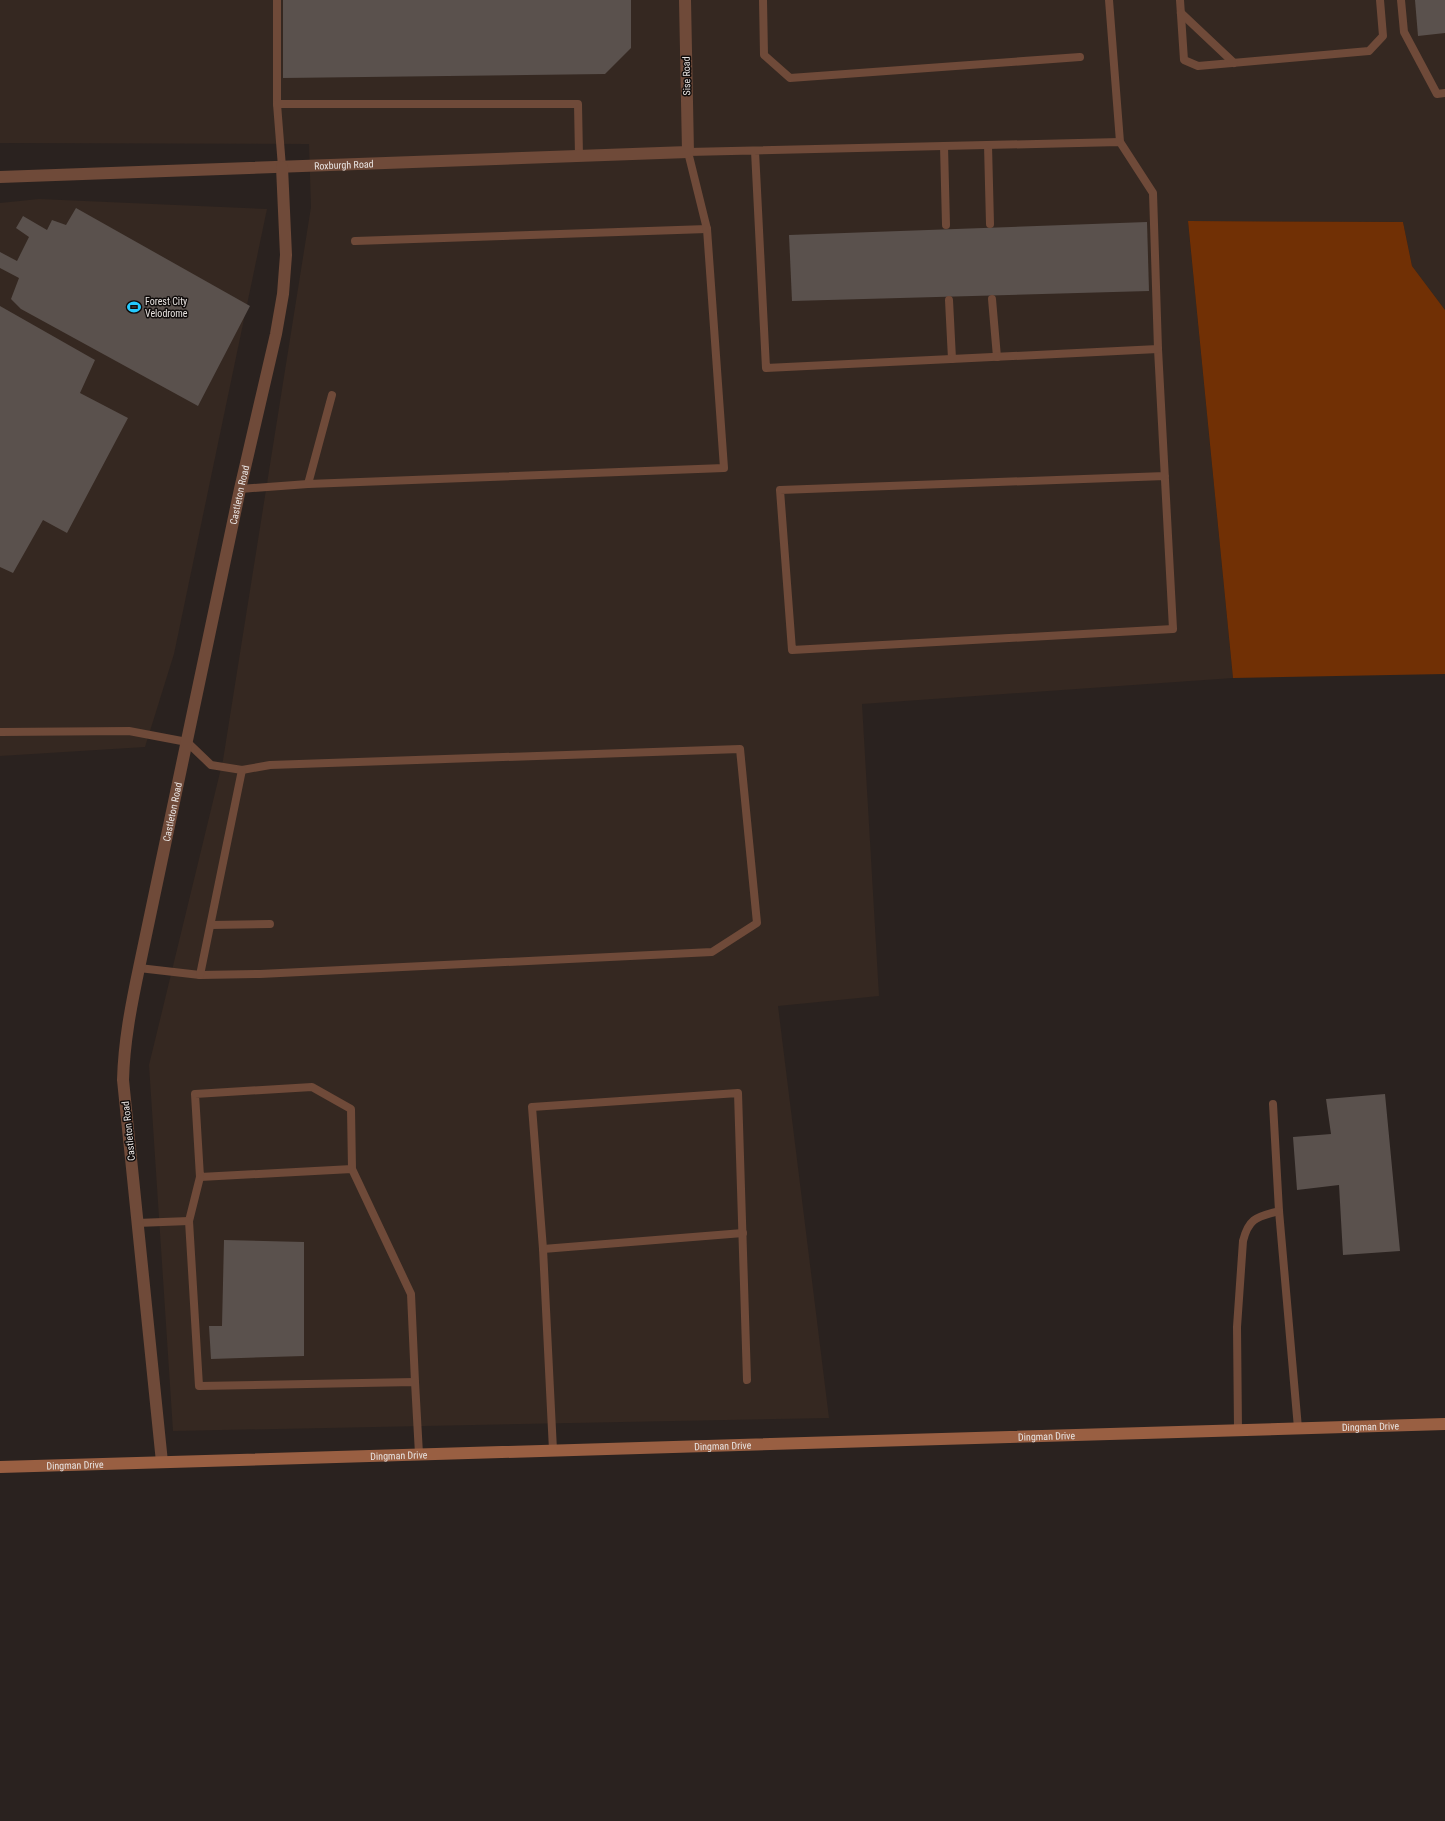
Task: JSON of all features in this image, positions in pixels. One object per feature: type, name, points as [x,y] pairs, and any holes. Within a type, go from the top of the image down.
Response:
[{"type":"main road","name":"Dingman Drive","points":[[0,1467],[1445,1424]]},
{"type":"street","name":"Sise Road","points":[[685,0],[688,152]]},
{"type":"street","name":"Roxburgh Road","points":[[0,177],[688,152]]},
{"type":"street","name":"Castleton Road","points":[[162,1462],[123,1080],[124,1056],[127,1027],[139,968],[240,489],[276,334],[283,294],[286,255],[282,167]]},
{"type":"lane","points":[[277,0],[277,104],[282,167]]},
{"type":"lane","points":[[763,0],[764,55],[790,78],[1080,57]]},
{"type":"lane","points":[[1109,0],[1120,142],[1153,193],[1158,349],[1165,476],[1172,629],[792,650],[780,490],[1165,476]]},
{"type":"lane","points":[[1180,0],[1184,60],[1198,66],[1369,51],[1383,36],[1380,0]]},
{"type":"lane","points":[[1401,0],[1404,32],[1437,94],[1445,93]]},
{"type":"lane","points":[[1181,13],[1234,63]]},
{"type":"lane","points":[[277,104],[578,104],[579,156]]},
{"type":"lane","points":[[240,489],[308,484],[724,468],[707,229],[688,152],[1120,142]]},
{"type":"lane","points":[[988,145],[990,224]]},
{"type":"lane","points":[[944,146],[946,225]]},
{"type":"lane","points":[[755,150],[766,368],[1158,349]]},
{"type":"lane","points":[[355,241],[707,229]]},
{"type":"lane","points":[[992,299],[996,357]]},
{"type":"lane","points":[[949,300],[952,359]]},
{"type":"lane","points":[[308,484],[332,395]]},
{"type":"lane","points":[[0,732],[129,731],[187,742],[211,765],[242,770],[270,765],[740,749],[757,923],[712,952],[260,974],[200,975],[139,968]]},
{"type":"lane","points":[[200,975],[242,770]]},
{"type":"lane","points":[[211,925],[270,924]]},
{"type":"lane","points":[[414,1382],[199,1386],[189,1221],[200,1177],[195,1094],[312,1087],[351,1109],[352,1169],[411,1294],[414,1382],[419,1454]]},
{"type":"lane","points":[[553,1450],[543,1249],[532,1107],[738,1093],[747,1380]]},
{"type":"lane","points":[[1272,1104],[1279,1211],[1298,1428]]},
{"type":"lane","points":[[200,1177],[352,1169]]},
{"type":"lane","points":[[1238,1429],[1237,1327],[1243,1241],[1246,1229],[1250,1222],[1258,1216],[1279,1211]]},
{"type":"lane","points":[[137,1223],[189,1221]]},
{"type":"lane","points":[[543,1249],[743,1233]]},
{"type":"shaded area","points":[[0,0],[1445,0],[1445,310],[1412,266],[1403,222],[1188,221],[1233,678],[862,704],[879,996],[778,1006],[829,1418],[173,1431],[149,1065],[223,760],[311,207],[309,144],[0,143]]},
{"type":"shaded area","points":[[39,199],[267,209],[174,654],[145,747],[0,756],[0,203]]},
{"type":"shaded area","points":[[1188,221],[1403,222],[1412,266],[1445,310],[1445,674],[1233,678]]},
{"type":"building","points":[[283,0],[631,0],[631,48],[605,74],[283,78]]},
{"type":"building","points":[[1415,0],[1445,0],[1445,33],[1418,36]]},
{"type":"building","name":"Forest City Velodrome","points":[[76,208],[250,306],[198,406],[21,309],[11,299],[19,278],[0,268],[0,252],[17,261],[29,237],[16,228],[23,216],[47,230],[52,220],[66,225]]},
{"type":"building","points":[[1147,222],[1149,291],[792,301],[789,235]]},
{"type":"building","points":[[0,306],[95,360],[80,393],[128,418],[67,533],[43,520],[13,573],[0,567]]},
{"type":"building","points":[[1385,1094],[1400,1251],[1343,1255],[1339,1185],[1297,1190],[1293,1137],[1331,1134],[1326,1099]]},
{"type":"building","points":[[224,1240],[304,1242],[304,1356],[211,1359],[209,1326],[222,1326]]},
{"type":"place","name":"Forest City Velodrome","points":[[134,307]]}]
